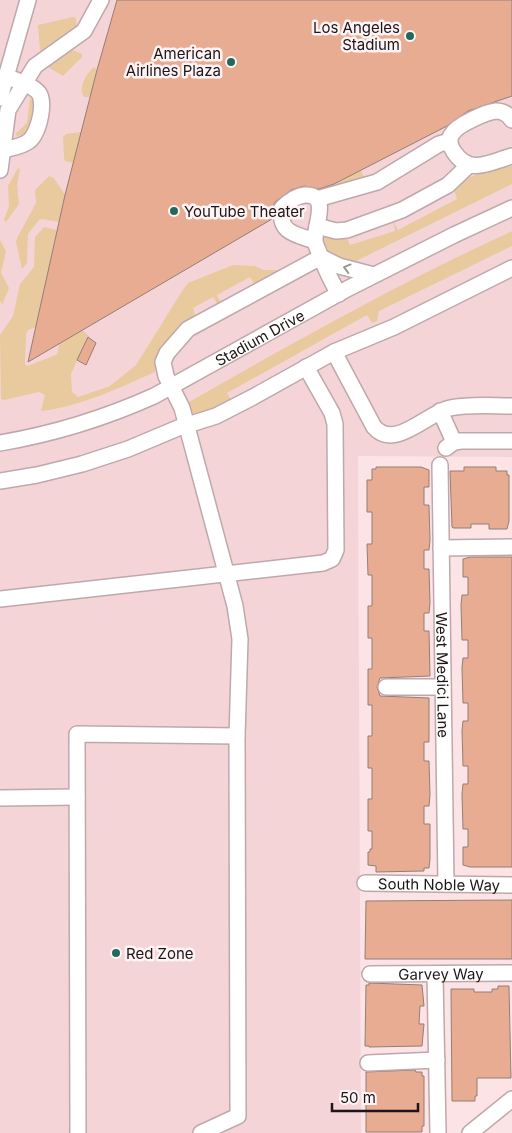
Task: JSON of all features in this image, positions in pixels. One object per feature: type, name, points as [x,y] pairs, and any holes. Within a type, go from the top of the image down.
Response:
[{"type":"street","points":[[0,98],[28,0]]},
{"type":"street","points":[[0,170],[1,151],[8,110],[35,66],[84,31],[101,0]]},
{"type":"street","points":[[1,151],[25,144],[31,139],[36,131],[43,104],[43,99],[39,92],[5,76]]},
{"type":"street","points":[[512,120],[502,112],[490,112],[455,129],[450,137],[453,150],[468,166],[479,166],[512,156]]},
{"type":"street","points":[[450,141],[440,144],[372,184],[317,199],[310,195],[293,199],[282,208],[280,216],[284,228],[290,232],[316,234],[347,230],[402,210],[448,185],[468,166]]},
{"type":"street","points":[[317,199],[320,211],[316,234],[321,257],[328,278],[339,294]]},
{"type":"street","name":"Stadium Drive","points":[[0,443],[86,422],[121,410],[172,387],[374,275],[454,234],[512,208]]},
{"type":"street","points":[[321,257],[339,266],[374,275]]},
{"type":"street","points":[[201,1133],[238,1116],[237,736],[239,631],[235,606],[181,405],[164,369],[164,358],[188,329],[321,257]]},
{"type":"street","points":[[0,481],[37,475],[82,464],[128,449],[186,425],[226,412],[334,352],[394,327],[512,268]]},
{"type":"street","points":[[334,352],[374,427],[380,433],[390,435],[402,433],[440,412],[463,406],[512,406]]},
{"type":"street","points":[[0,599],[323,563],[332,559],[336,550],[335,424],[332,413],[306,367]]},
{"type":"street","points":[[440,412],[450,445],[512,441]]},
{"type":"street","name":"West Medici Lane","points":[[440,465],[446,884]]},
{"type":"street","points":[[441,548],[512,547]]},
{"type":"street","points":[[386,687],[443,686]]},
{"type":"street","points":[[78,1133],[77,734],[237,736]]},
{"type":"street","points":[[0,798],[77,797]]},
{"type":"street","name":"South Noble Way","points":[[365,882],[512,884]]},
{"type":"street","name":"Garvey Way","points":[[370,974],[512,973]]},
{"type":"street","points":[[436,974],[438,1133]]},
{"type":"street","points":[[368,1062],[437,1060]]},
{"type":"street","points":[[470,1133],[512,1099]]},
{"type":"shaded area","points":[[0,0],[512,0],[512,457],[358,456],[361,1133],[0,1133]]},
{"type":"shaded area","points":[[73,17],[76,18],[77,27],[40,51],[38,25]]},
{"type":"shaded area","points":[[73,50],[82,54],[82,57],[63,76],[48,67],[48,65]]},
{"type":"shaded area","points":[[94,67],[97,70],[90,97],[84,97],[82,85],[88,73]]},
{"type":"shaded area","points":[[30,98],[35,101],[31,128],[17,136],[15,134],[27,123]]},
{"type":"shaded area","points":[[81,132],[73,163],[65,161],[63,137],[66,134]]},
{"type":"shaded area","points":[[508,165],[512,166],[512,184],[350,264],[329,257],[322,243],[322,238],[325,236],[346,236],[350,245],[395,231],[393,221],[398,230],[457,199],[454,190],[469,177]]},
{"type":"shaded area","points":[[18,168],[20,169],[17,185],[19,204],[6,222],[4,220],[9,206],[8,186]]},
{"type":"shaded area","points":[[361,170],[364,178],[324,190]]},
{"type":"shaded area","points":[[49,176],[54,178],[65,195],[59,222],[39,220],[28,234],[27,263],[22,269],[16,242],[17,238],[36,203],[35,190]]},
{"type":"shaded area","points":[[44,227],[57,230],[36,327],[28,330],[26,334],[25,364],[27,366],[56,355],[59,344],[82,330],[89,336],[71,374],[72,392],[78,397],[110,386],[136,365],[188,283],[233,265],[255,266],[264,270],[282,270],[255,285],[250,277],[217,295],[221,303],[218,305],[213,297],[193,308],[196,317],[157,357],[155,372],[85,401],[42,411],[45,395],[39,392],[4,400],[1,399],[0,335],[13,316],[20,284],[34,267],[35,237]]},
{"type":"shaded area","points":[[512,231],[512,246],[379,311],[377,321],[372,323],[367,315],[227,393],[231,400],[216,408],[206,413],[190,413],[187,403],[227,380],[389,292]]},
{"type":"shaded area","points":[[0,240],[6,251],[1,273],[9,288],[2,305],[0,300]]},
{"type":"building","points":[[117,0],[512,0],[512,96],[468,111],[447,126],[334,184],[319,189],[304,186],[291,190],[275,202],[272,219],[28,362],[65,195]]},
{"type":"building","points":[[88,337],[96,343],[86,365],[77,360]]},
{"type":"building","points":[[376,467],[421,467],[429,470],[429,487],[424,487],[424,505],[429,505],[430,540],[429,550],[424,550],[424,569],[429,569],[430,603],[429,613],[424,613],[424,631],[429,631],[430,676],[380,678],[377,687],[380,696],[429,698],[429,742],[424,742],[424,761],[429,761],[430,795],[429,806],[424,806],[424,824],[430,824],[430,859],[429,868],[424,868],[424,871],[376,872],[376,866],[368,865],[368,852],[372,849],[372,831],[368,831],[368,799],[372,799],[372,768],[368,768],[368,736],[372,736],[372,705],[368,705],[368,669],[372,669],[372,638],[368,638],[368,606],[372,606],[372,575],[368,575],[367,544],[372,544],[372,512],[367,512],[367,480],[372,480],[372,469],[376,469]]},
{"type":"building","points":[[464,467],[496,467],[496,471],[507,471],[507,475],[509,475],[509,521],[507,529],[489,529],[489,524],[471,524],[471,528],[452,527],[450,471],[464,471]]},
{"type":"building","points":[[470,557],[512,557],[512,867],[470,867],[463,865],[463,847],[468,847],[468,829],[463,829],[462,794],[463,784],[468,784],[468,766],[463,766],[462,731],[463,721],[468,721],[468,703],[463,703],[462,668],[463,658],[468,658],[468,640],[462,640],[461,605],[462,595],[468,595],[468,577],[463,577],[463,559]]},
{"type":"building","points":[[512,900],[512,959],[365,959],[366,901]]},
{"type":"building","points":[[369,983],[422,985],[424,1006],[420,1006],[419,1024],[424,1024],[422,1046],[365,1046],[366,985],[369,985]]},
{"type":"building","points":[[498,986],[509,986],[511,1078],[477,1078],[477,1096],[475,1096],[475,1101],[452,1101],[451,989],[474,989],[474,992],[492,992],[492,989],[498,989]]},
{"type":"building","points":[[415,1070],[416,1072],[422,1072],[422,1076],[424,1076],[424,1126],[422,1126],[422,1132],[366,1132],[366,1072]]},
{"type":"place","name":"Los Angeles Stadium","points":[[410,36]]},
{"type":"place","name":"American Airlines Plaza","points":[[231,62]]},
{"type":"place","name":"YouTube Theater","points":[[174,211]]},
{"type":"place","name":"Red Zone","points":[[116,953]]}]
